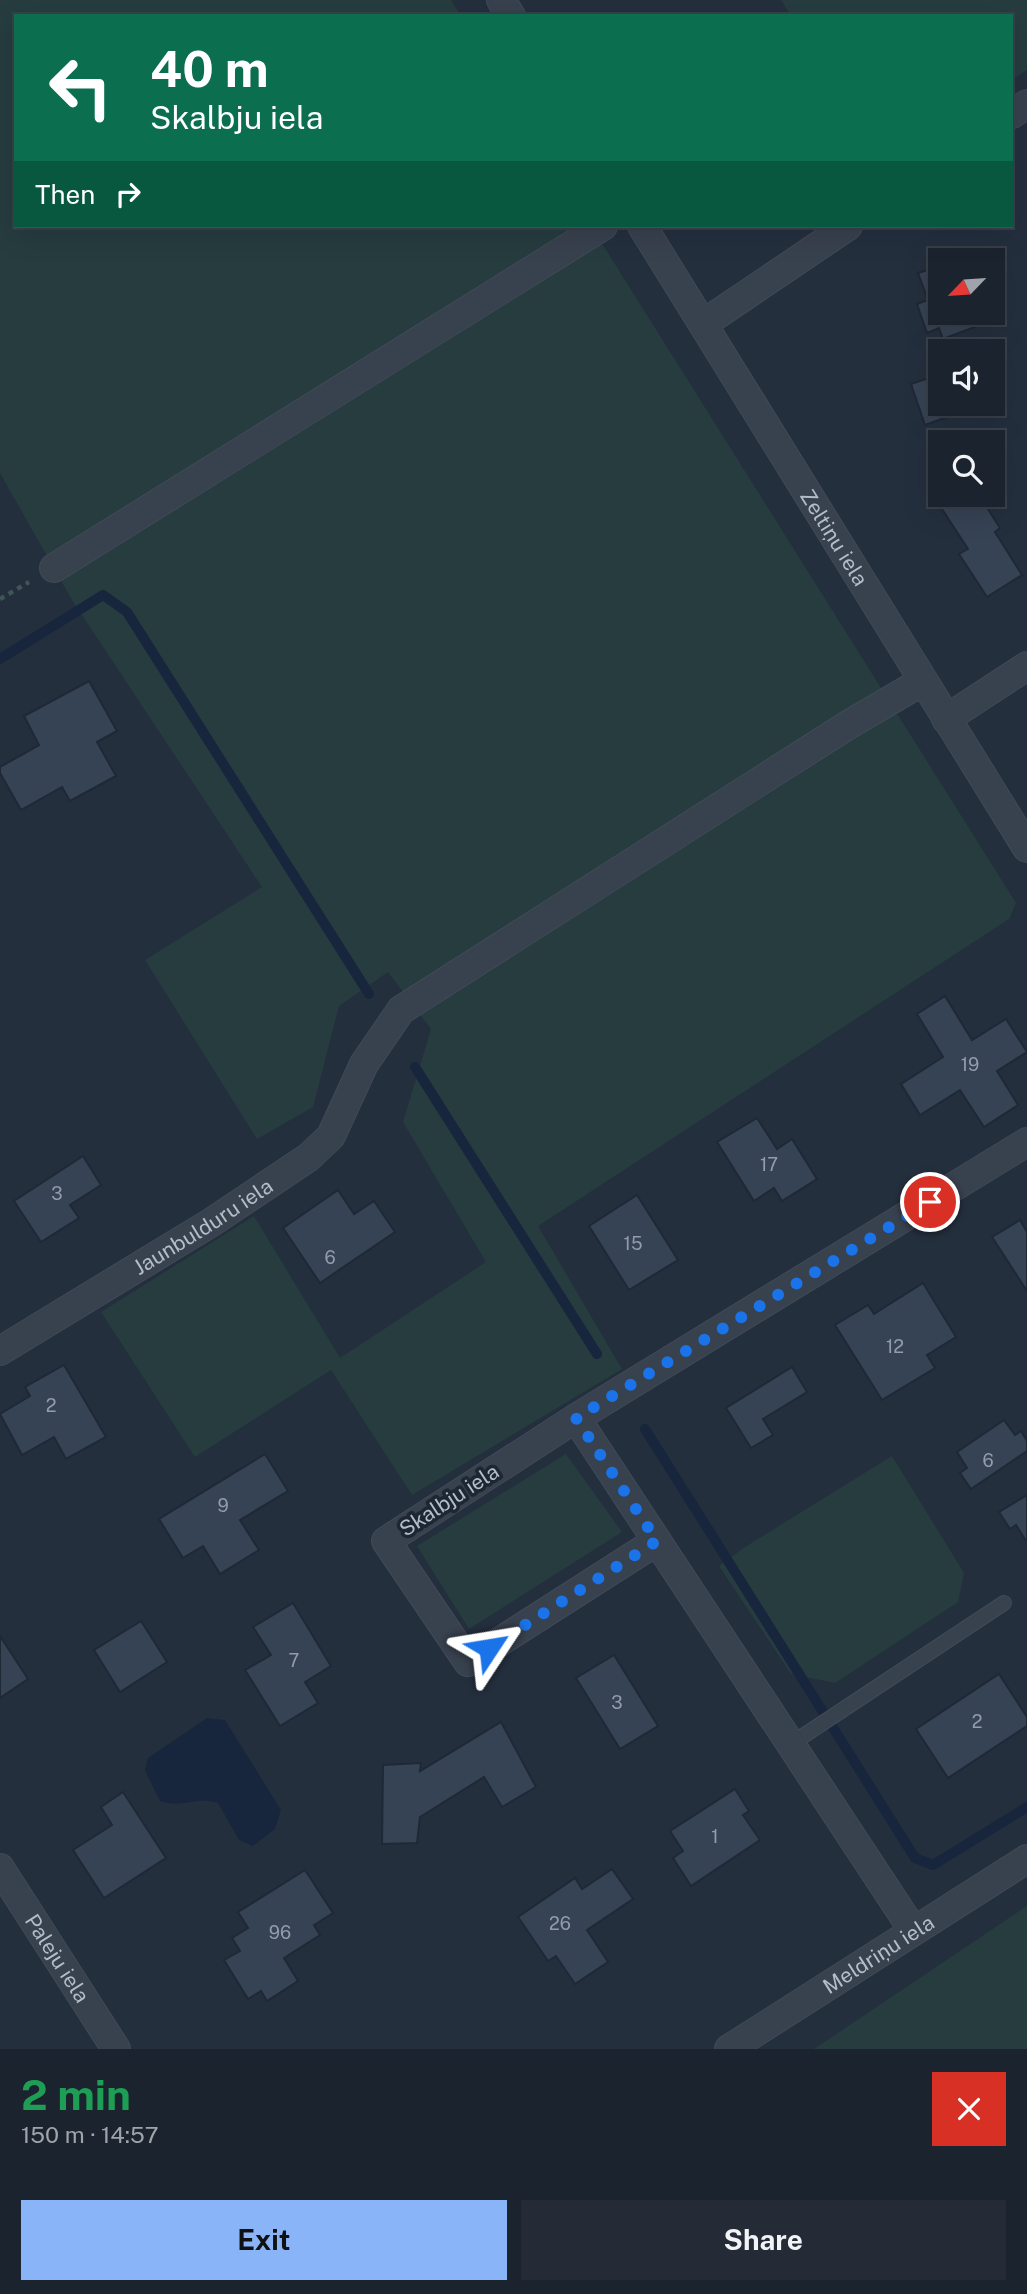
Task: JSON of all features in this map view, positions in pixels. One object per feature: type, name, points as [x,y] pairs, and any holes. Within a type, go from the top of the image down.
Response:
[{"type":"street","points":[[54,568],[600,228]]},
{"type":"street","name":"Zeltiņu iela","points":[[643,228],[1027,848]]},
{"type":"street","points":[[703,324],[845,228]]},
{"type":"street","points":[[946,719],[1027,666]]},
{"type":"street","name":"Jaunbulduru iela","points":[[0,1351],[212,1222],[309,1157],[331,1136],[363,1064],[401,1010],[825,740],[923,681]]},
{"type":"street","name":"Skalbju iela","points":[[657,1541],[468,1662],[386,1541],[576,1418],[1027,1142]]},
{"type":"street","points":[[576,1418],[913,1930]]},
{"type":"street","name":"Meldriņu iela","points":[[729,2049],[1027,1859]]},
{"type":"street","name":"Paleju iela","points":[[0,1868],[116,2049]]},
{"type":"lane","points":[[791,1744],[1004,1604]]},
{"type":"green space","points":[[0,0],[451,0],[460,14],[14,14],[14,228],[592,228],[1016,903],[1009,919],[538,1226],[622,1369],[412,1495],[331,1370],[195,1457],[101,1312],[254,1216],[340,1358],[486,1262],[403,1122],[431,1029],[388,972],[339,1006],[313,1107],[257,1139],[145,960],[262,887],[72,600],[0,473]]},
{"type":"green space","points":[[781,0],[1027,0],[1027,70],[1013,79],[1013,14],[790,14]]},
{"type":"green space","points":[[566,1454],[622,1532],[469,1629],[417,1546]]},
{"type":"green space","points":[[892,1456],[964,1573],[958,1602],[835,1683],[791,1674],[719,1566]]},
{"type":"green space","points":[[1027,1906],[1027,2049],[814,2049]]},
{"type":"water","points":[[207,1718],[225,1720],[281,1810],[275,1829],[253,1846],[239,1840],[218,1803],[202,1801],[175,1804],[160,1801],[145,1770],[148,1758]]},
{"type":"building","points":[[928,270],[928,300],[918,273]]},
{"type":"building","points":[[928,300],[928,326],[977,326],[943,339],[939,328],[927,333],[917,304]]},
{"type":"building","points":[[928,378],[928,416],[950,416],[925,425],[911,384]]},
{"type":"building","points":[[941,507],[987,507],[1000,528],[995,532],[1022,575],[987,597],[959,554],[968,549]]},
{"type":"building","points":[[89,681],[117,731],[97,742],[116,776],[70,801],[62,787],[21,810],[0,773],[0,767],[39,745],[24,716]]},
{"type":"building","points":[[945,996],[972,1040],[1006,1019],[1027,1052],[997,1071],[1018,1105],[984,1127],[960,1090],[920,1115],[901,1084],[943,1057],[917,1014]]},
{"type":"building","points":[[757,1118],[777,1149],[792,1139],[817,1179],[782,1201],[774,1188],[754,1201],[717,1142]]},
{"type":"building","points":[[83,1156],[101,1185],[70,1205],[79,1218],[41,1242],[14,1201]]},
{"type":"building","points":[[338,1190],[354,1214],[374,1201],[395,1232],[320,1283],[283,1228]]},
{"type":"building","points":[[637,1195],[678,1260],[629,1290],[589,1226]]},
{"type":"building","points":[[1020,1220],[1027,1232],[1027,1291],[992,1237]]},
{"type":"building","points":[[923,1283],[956,1337],[927,1355],[935,1368],[882,1400],[835,1325],[868,1305],[874,1314]]},
{"type":"building","points":[[64,1365],[106,1437],[66,1459],[54,1437],[22,1455],[0,1414],[30,1396],[25,1387]]},
{"type":"building","points":[[792,1367],[807,1392],[763,1419],[773,1435],[751,1448],[726,1408]]},
{"type":"building","points":[[1004,1420],[1015,1435],[1021,1431],[1027,1441],[1027,1451],[971,1489],[960,1473],[967,1468],[957,1452]]},
{"type":"building","points":[[265,1454],[288,1491],[240,1520],[259,1550],[220,1574],[203,1546],[183,1558],[159,1519]]},
{"type":"building","points":[[1027,1495],[1026,1541],[1016,1525],[1010,1529],[999,1512]]},
{"type":"building","points":[[293,1603],[331,1666],[305,1682],[318,1703],[280,1726],[245,1670],[271,1655],[253,1627]]},
{"type":"building","points":[[141,1621],[167,1662],[120,1692],[94,1650]]},
{"type":"building","points":[[0,1636],[28,1679],[0,1698]]},
{"type":"building","points":[[614,1655],[658,1726],[620,1749],[576,1678]]},
{"type":"building","points":[[999,1674],[1027,1717],[1027,1726],[948,1778],[916,1729]]},
{"type":"building","points":[[501,1722],[536,1787],[502,1807],[484,1777],[420,1817],[417,1843],[382,1844],[383,1765],[421,1763],[420,1771]]},
{"type":"building","points":[[735,1789],[749,1811],[743,1815],[760,1840],[691,1886],[673,1858],[683,1851],[670,1831]]},
{"type":"building","points":[[123,1792],[166,1858],[104,1898],[73,1850],[112,1825],[101,1807]]},
{"type":"building","points":[[612,1869],[633,1899],[587,1930],[608,1962],[575,1984],[556,1956],[548,1961],[518,1917],[575,1878],[582,1889]]},
{"type":"building","points":[[305,1870],[333,1913],[314,1925],[320,1935],[284,1958],[298,1981],[267,2001],[261,1991],[248,1999],[224,1960],[240,1951],[232,1938],[248,1928],[238,1912]]},
{"type":"waterway","points":[[0,659],[103,595],[127,612],[369,994]]},
{"type":"waterway","points":[[415,1067],[597,1354]]},
{"type":"waterway","points":[[645,1429],[915,1858],[933,1865],[1027,1807]]},
{"type":"route","points":[[489,1648],[657,1541],[576,1418],[930,1202]]}]
